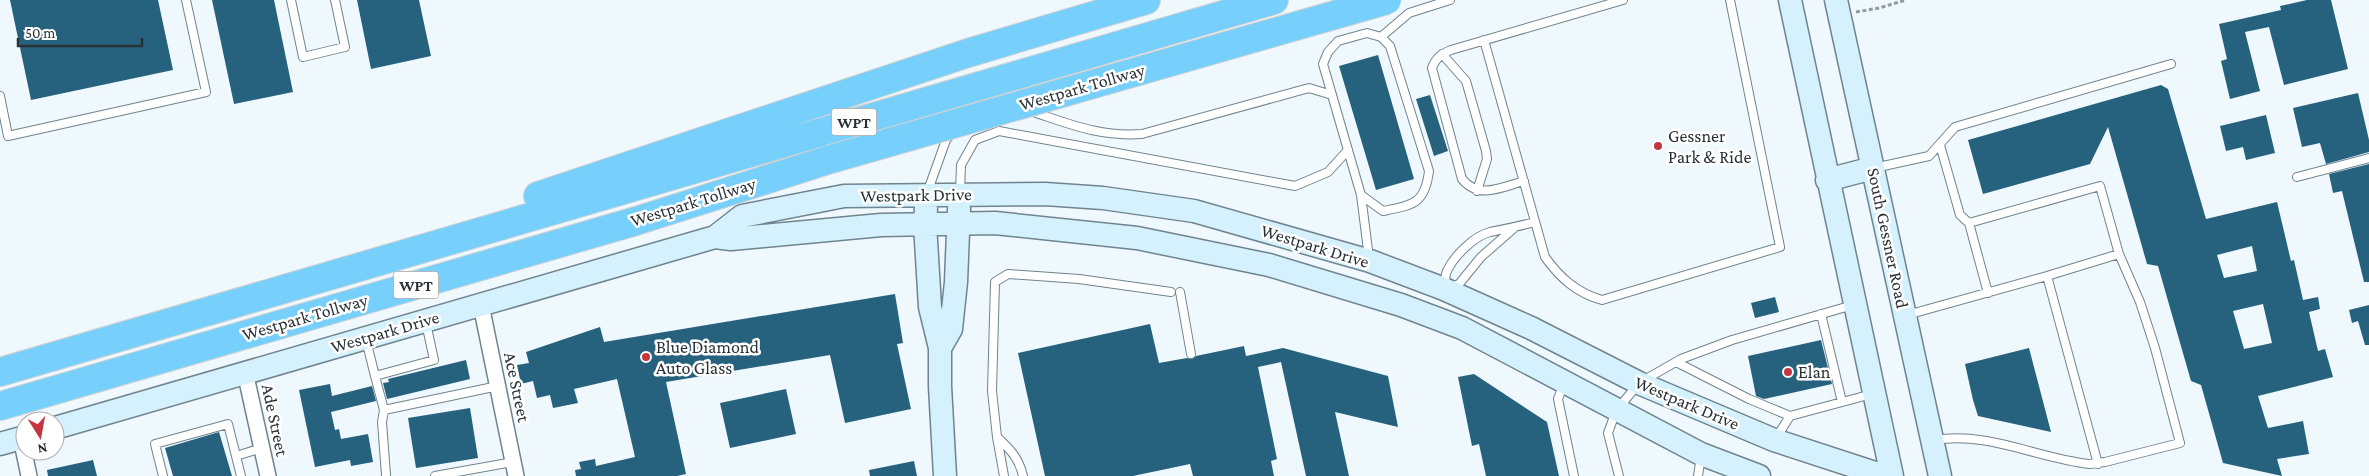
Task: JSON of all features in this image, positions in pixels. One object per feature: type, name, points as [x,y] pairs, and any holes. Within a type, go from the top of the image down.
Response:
[{"type":"highway","points":[[434,245],[483,214],[968,53],[1146,0]]},
{"type":"highway","name":"Westpark Tollway","points":[[0,372],[1274,0]]},
{"type":"highway","name":"Westpark Tollway","points":[[0,406],[636,221],[831,159],[1387,0]]},
{"type":"main road","points":[[1790,0],[1827,180],[1892,476]]},
{"type":"main road","name":"South Gessner Road","points":[[1838,7],[1940,476]]},
{"type":"main road","points":[[1827,180],[1873,168]]},
{"type":"main road","points":[[927,194],[925,224],[930,307],[940,348],[945,476]]},
{"type":"main road","points":[[940,348],[951,329],[956,282],[960,194]]},
{"type":"main road","name":"Westpark Drive","points":[[65,425],[715,236],[742,216],[844,196],[1044,194],[1103,198],[1194,211],[1370,262],[1444,289],[1531,328],[1639,383],[1774,440],[1884,476]]},
{"type":"main road","points":[[1182,247],[1194,211]]},
{"type":"main road","name":"Westpark Drive","points":[[715,236],[731,239],[835,228],[958,222],[1066,229],[1137,238],[1269,265],[1462,328],[1616,411],[1700,465],[1759,476]]},
{"type":"main road","points":[[1431,317],[1444,289]]},
{"type":"street","name":"Ace Street","points":[[481,305],[514,469]]},
{"type":"street","name":"Ade Street","points":[[245,372],[268,476]]},
{"type":"street","points":[[23,461],[29,476]]},
{"type":"lane","points":[[0,96],[8,136],[206,92],[186,0]]},
{"type":"lane","points":[[290,0],[303,57],[345,47],[335,0]]},
{"type":"lane","points":[[1381,36],[1409,13],[1450,0]]},
{"type":"lane","points":[[1524,181],[1484,192],[1477,191],[1462,179],[1432,68],[1435,61],[1442,54],[1484,40],[1623,0]]},
{"type":"lane","points":[[1484,40],[1545,257],[1553,268],[1574,288],[1602,300],[1780,247],[1730,0]]},
{"type":"lane","points":[[1361,195],[1383,211],[1402,207],[1419,200],[1427,189],[1429,171],[1390,46],[1381,36],[1367,33],[1338,41],[1328,52],[1323,64],[1361,195],[1370,262]]},
{"type":"lane","points":[[1442,54],[1466,81],[1486,151],[1487,159],[1477,191]]},
{"type":"lane","points":[[1873,168],[1929,156],[1955,127],[2171,64]]},
{"type":"lane","points":[[927,194],[946,140],[962,124],[992,111],[1028,111],[1103,134],[1123,135],[1142,134],[1309,88],[1332,95]]},
{"type":"lane","points":[[960,194],[961,165],[975,140],[999,131],[1295,186],[1328,172],[1348,150]]},
{"type":"lane","points":[[1940,145],[1960,214],[1968,223],[1988,293]]},
{"type":"lane","points":[[2297,177],[2369,158]]},
{"type":"lane","points":[[1932,441],[1962,437],[1986,439],[2066,460],[2098,464],[2180,443],[2140,302],[2119,254],[2100,186],[1968,223]]},
{"type":"lane","points":[[1512,229],[1506,237],[1481,258],[1459,284],[1444,289],[1447,271],[1457,257],[1475,240],[1488,233],[1512,229],[1535,222]]},
{"type":"lane","points":[[1905,315],[1988,293],[2119,254]]},
{"type":"lane","points":[[1004,476],[992,391],[995,282],[1008,274],[1078,279],[1171,292]]},
{"type":"lane","points":[[2047,276],[2098,464]]},
{"type":"lane","points":[[1180,292],[1191,354]]},
{"type":"lane","points":[[1619,476],[1608,433],[1616,411],[1639,383],[1676,362],[1732,340],[1855,304]]},
{"type":"lane","points":[[1821,314],[1842,402]]},
{"type":"lane","points":[[375,376],[434,360],[426,321]]},
{"type":"lane","points":[[366,338],[384,410],[382,422],[385,476]]},
{"type":"lane","points":[[1676,362],[1749,399],[1790,416],[1874,394]]},
{"type":"lane","points":[[1564,383],[1558,399],[1574,476]]},
{"type":"lane","points":[[384,410],[498,386]]},
{"type":"lane","points":[[1774,440],[1790,416]]},
{"type":"lane","points":[[163,476],[156,444],[228,424],[241,476]]},
{"type":"lane","points":[[997,436],[1012,451],[1021,465],[1023,476]]},
{"type":"lane","points":[[236,456],[262,448]]},
{"type":"lane","points":[[435,476],[514,469]]},
{"type":"path","points":[[1838,7],[1879,8],[1906,0]]},
{"type":"building","points":[[10,0],[158,0],[173,70],[31,100]]},
{"type":"building","points":[[212,0],[274,0],[293,92],[234,104]]},
{"type":"building","points":[[357,0],[419,0],[431,56],[371,69]]},
{"type":"building","points":[[2307,0],[2331,0],[2348,69],[2284,85],[2269,27],[2245,32],[2260,91],[2230,99],[2221,61],[2227,59],[2219,24],[2281,10],[2280,6]]},
{"type":"building","points":[[1378,55],[1414,179],[1376,190],[1339,66]]},
{"type":"building","points":[[2161,85],[2168,89],[2206,219],[2277,202],[2291,261],[2294,260],[2303,300],[2318,297],[2320,309],[2309,312],[2318,351],[2325,349],[2333,377],[2258,396],[2268,428],[2303,421],[2309,454],[2277,459],[2282,476],[2223,463],[2201,385],[2191,381],[2158,266],[2147,264],[2108,127],[2090,164],[1983,194],[1968,140]],"holes":[[[2252,246],[2257,271],[2224,278],[2217,255]],[[2263,304],[2272,343],[2244,349],[2233,311]]]},
{"type":"building","points":[[2358,93],[2369,140],[2369,152],[2326,164],[2320,143],[2302,147],[2293,108]]},
{"type":"building","points":[[1430,95],[1448,151],[1434,156],[1416,99]]},
{"type":"building","points":[[2266,115],[2275,153],[2246,160],[2243,147],[2226,151],[2220,126]]},
{"type":"building","points":[[2369,164],[2369,282],[2364,282],[2342,191],[2333,193],[2329,174]]},
{"type":"building","points":[[895,294],[903,343],[897,344],[911,409],[845,423],[830,355],[666,382],[686,474],[677,476],[576,476],[575,470],[581,469],[579,462],[595,459],[596,466],[635,457],[617,379],[574,389],[578,403],[553,408],[550,395],[537,398],[533,381],[521,384],[517,365],[529,363],[526,352],[600,327],[604,342]]},
{"type":"building","points":[[1775,297],[1779,312],[1755,318],[1751,303]]},
{"type":"building","points":[[2369,305],[2369,345],[2365,345],[2358,321],[2352,323],[2349,310]]},
{"type":"building","points":[[1150,324],[1159,363],[1187,358],[1192,359],[1196,356],[1244,346],[1246,356],[1283,348],[1388,376],[1398,427],[1335,412],[1349,476],[1306,476],[1281,362],[1258,367],[1277,459],[1271,461],[1274,476],[1193,476],[1190,464],[1133,476],[1045,476],[1018,353]]},
{"type":"building","name":"Elan","points":[[1821,340],[1832,384],[1764,399],[1756,396],[1748,356]]},
{"type":"building","points":[[2029,348],[2051,432],[1978,416],[1973,400],[1965,364]]},
{"type":"building","points":[[466,360],[470,379],[387,399],[383,383],[389,382],[388,379]]},
{"type":"building","points":[[1474,374],[1547,422],[1559,476],[1486,476],[1479,444],[1472,446],[1458,377]]},
{"type":"building","points":[[330,384],[332,396],[372,386],[376,401],[331,412],[335,430],[339,429],[341,439],[368,434],[373,462],[351,466],[350,460],[315,467],[299,390]]},
{"type":"building","points":[[786,389],[796,434],[730,448],[720,403]]},
{"type":"building","points":[[470,408],[478,458],[416,468],[408,418]]},
{"type":"building","points":[[219,432],[232,476],[173,476],[165,448]]},
{"type":"building","points":[[93,460],[97,476],[48,476],[47,470]]},
{"type":"building","points":[[914,461],[917,476],[870,476],[869,470]]},
{"type":"place","name":"Gessner Park & Ride","points":[[1658,146]]},
{"type":"place","name":"Blue Diamond Auto Glass","points":[[646,357]]},
{"type":"place","name":"Elan","points":[[1788,372]]}]
